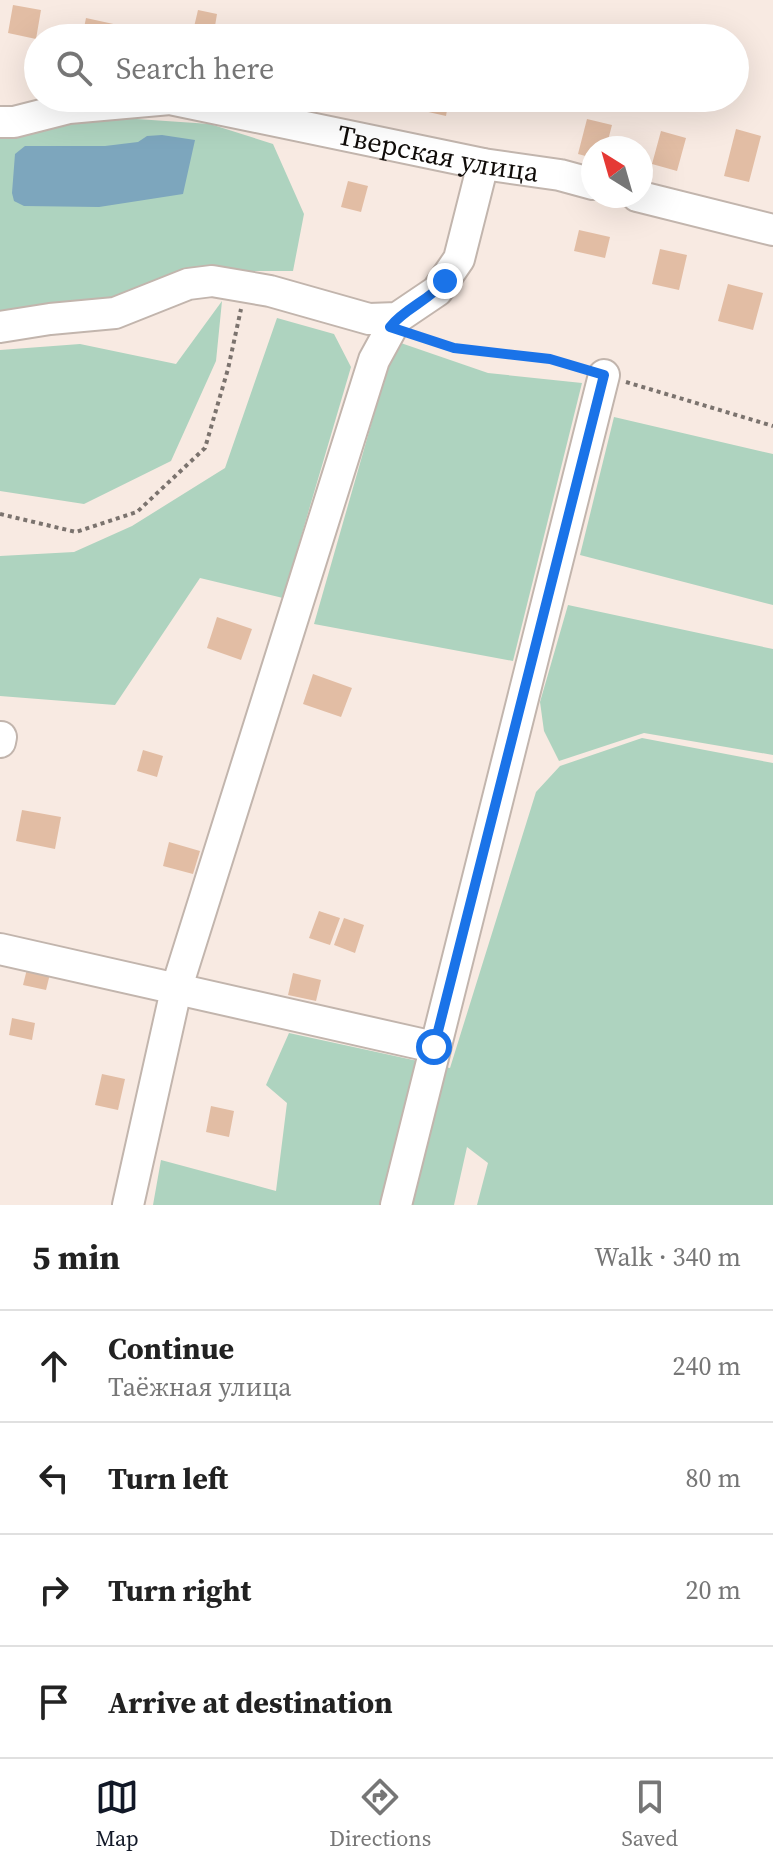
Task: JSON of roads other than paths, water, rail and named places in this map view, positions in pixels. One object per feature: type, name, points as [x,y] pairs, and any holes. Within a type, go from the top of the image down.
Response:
[{"type":"street","name":"Тверская улица","points":[[0,122],[14,122],[53,112]]},
{"type":"street","name":"Тверская улица","points":[[233,112],[483,164],[581,181]]},
{"type":"street","points":[[128,1205],[176,990],[374,360],[394,322],[437,291],[459,259],[483,164]]},
{"type":"street","points":[[653,200],[773,230]]},
{"type":"street","points":[[0,327],[115,313],[188,284],[212,281],[270,291],[369,319],[394,322]]},
{"type":"street","points":[[396,1205],[604,375]]},
{"type":"street","points":[[0,949],[434,1047]]},
{"type":"water","points":[[162,135],[195,140],[183,194],[99,207],[24,206],[14,201],[15,154],[25,146],[105,146]]}]
